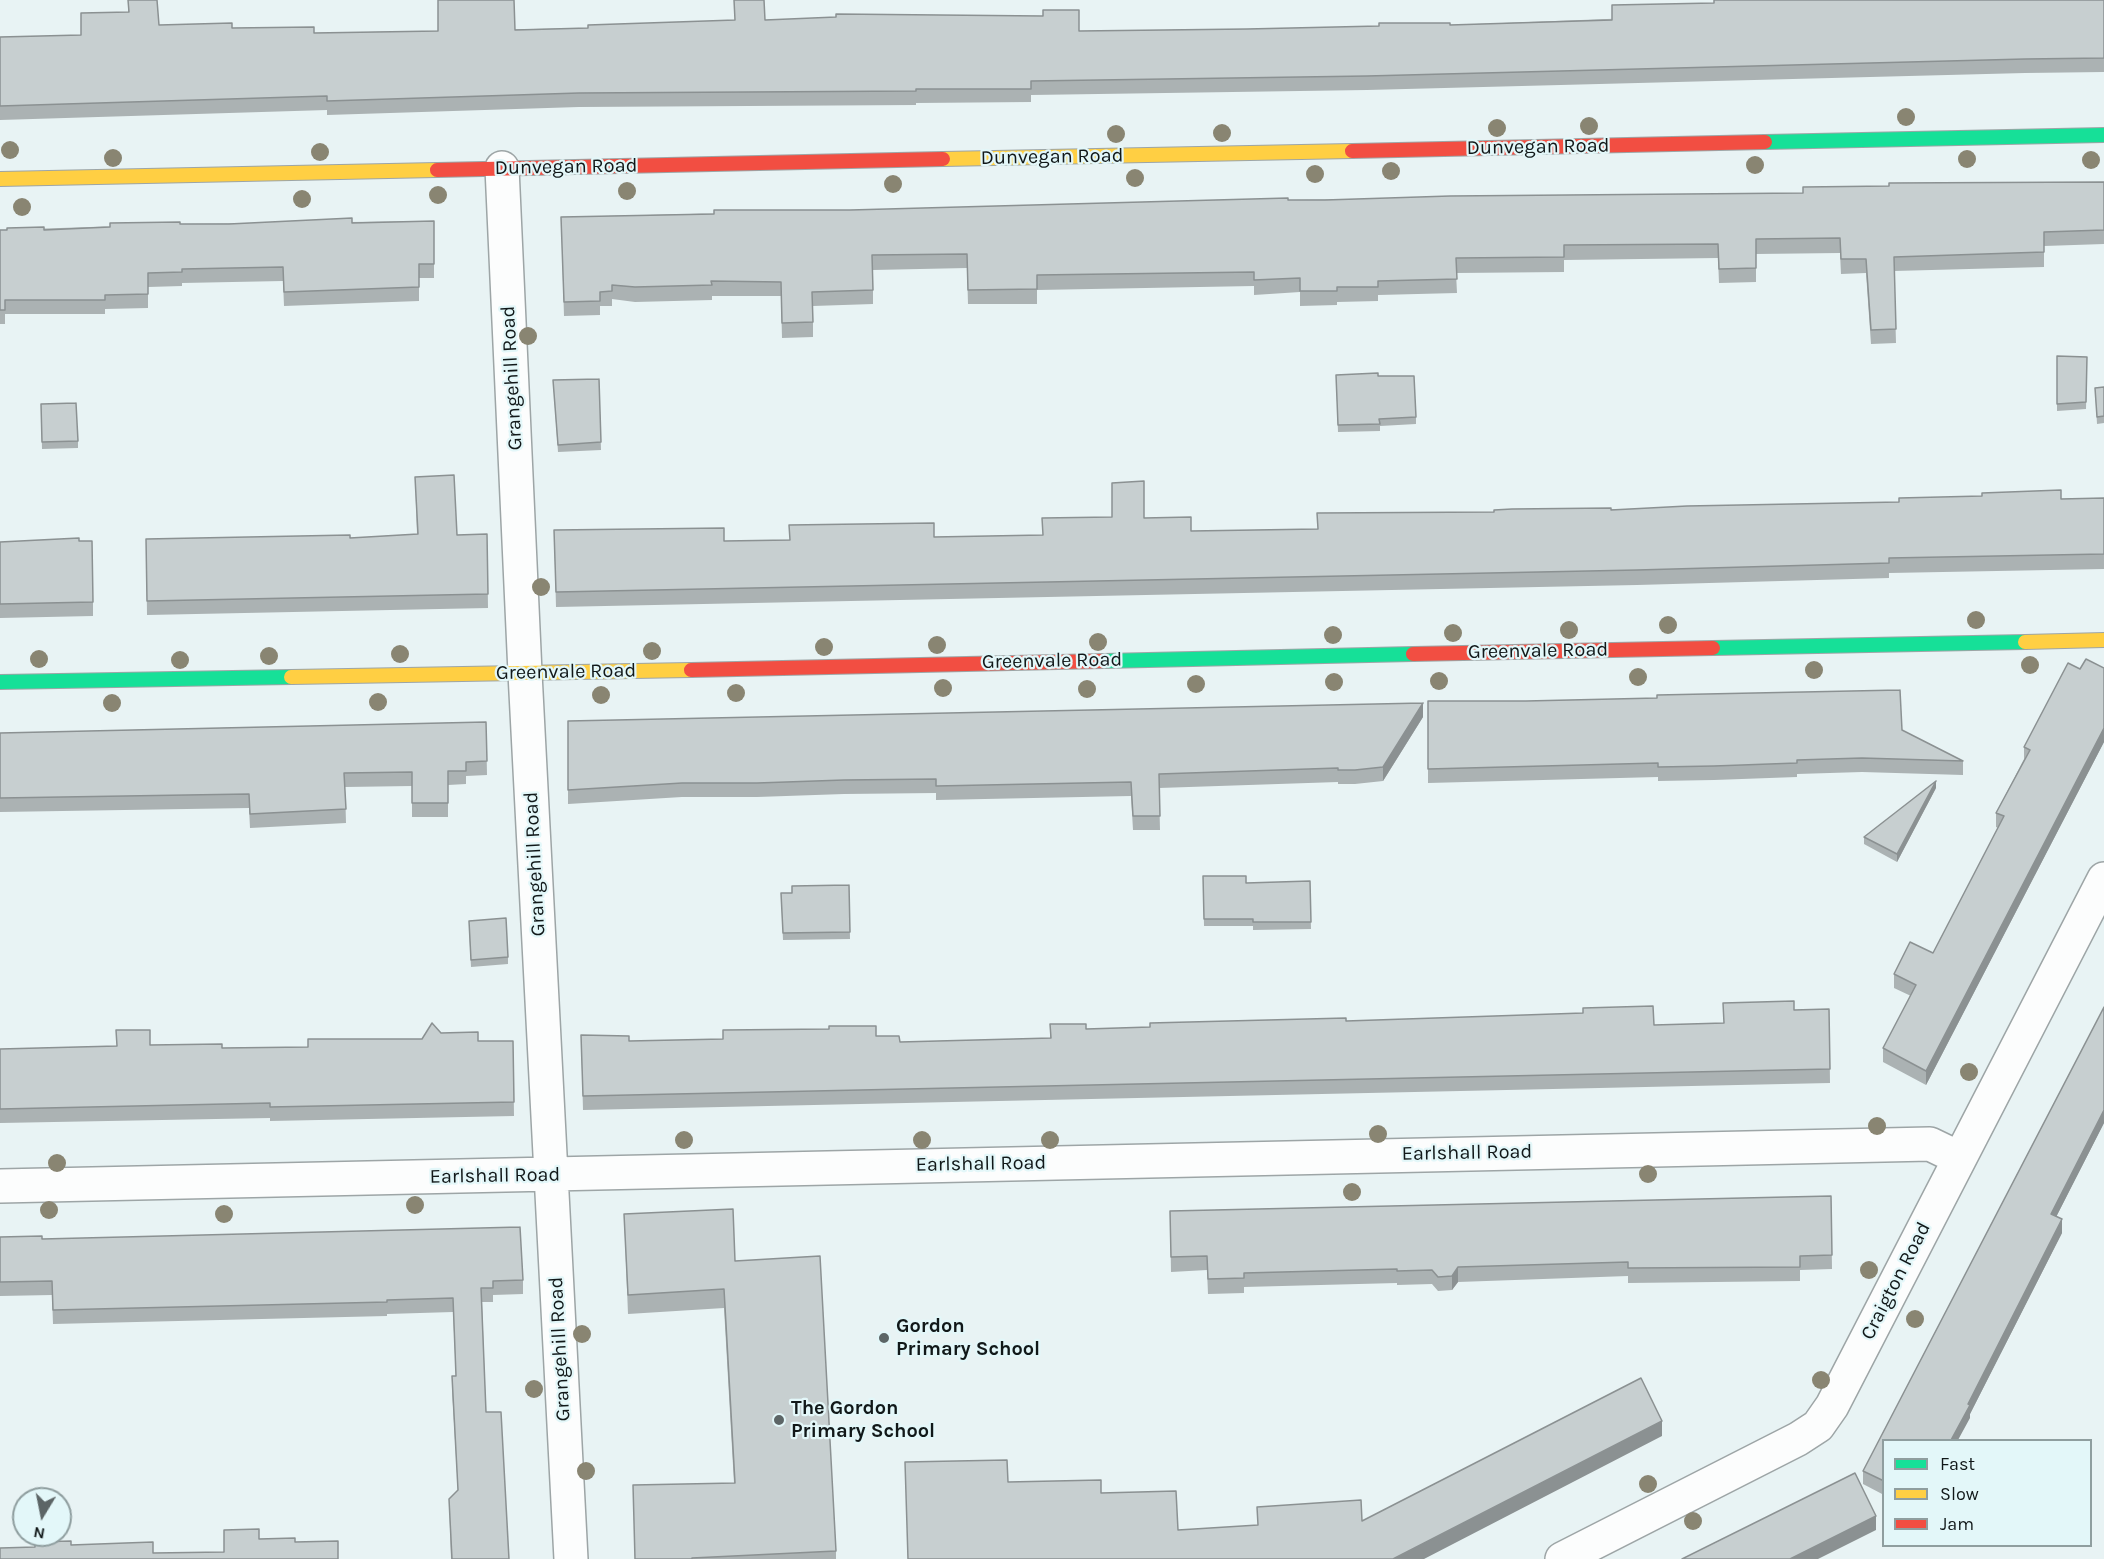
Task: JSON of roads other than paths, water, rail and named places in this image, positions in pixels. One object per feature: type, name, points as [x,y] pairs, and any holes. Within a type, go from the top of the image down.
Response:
[{"type":"street","name":"Dunvegan Road","points":[[0,179],[2104,135]]},
{"type":"street","name":"Grangehill Road","points":[[502,168],[525,673],[571,1559]]},
{"type":"street","name":"Greenvale Road","points":[[0,682],[2104,640]]},
{"type":"street","name":"Craigton Road","points":[[1562,1559],[1798,1439],[1818,1426],[1832,1406],[2104,879]]},
{"type":"street","name":"Earlshall Road","points":[[0,1186],[1930,1144],[1959,1158]]},
{"type":"place","name":"Gordon Primary School","points":[[884,1338]]},
{"type":"place","name":"The Gordon Primary School","points":[[779,1420]]}]
